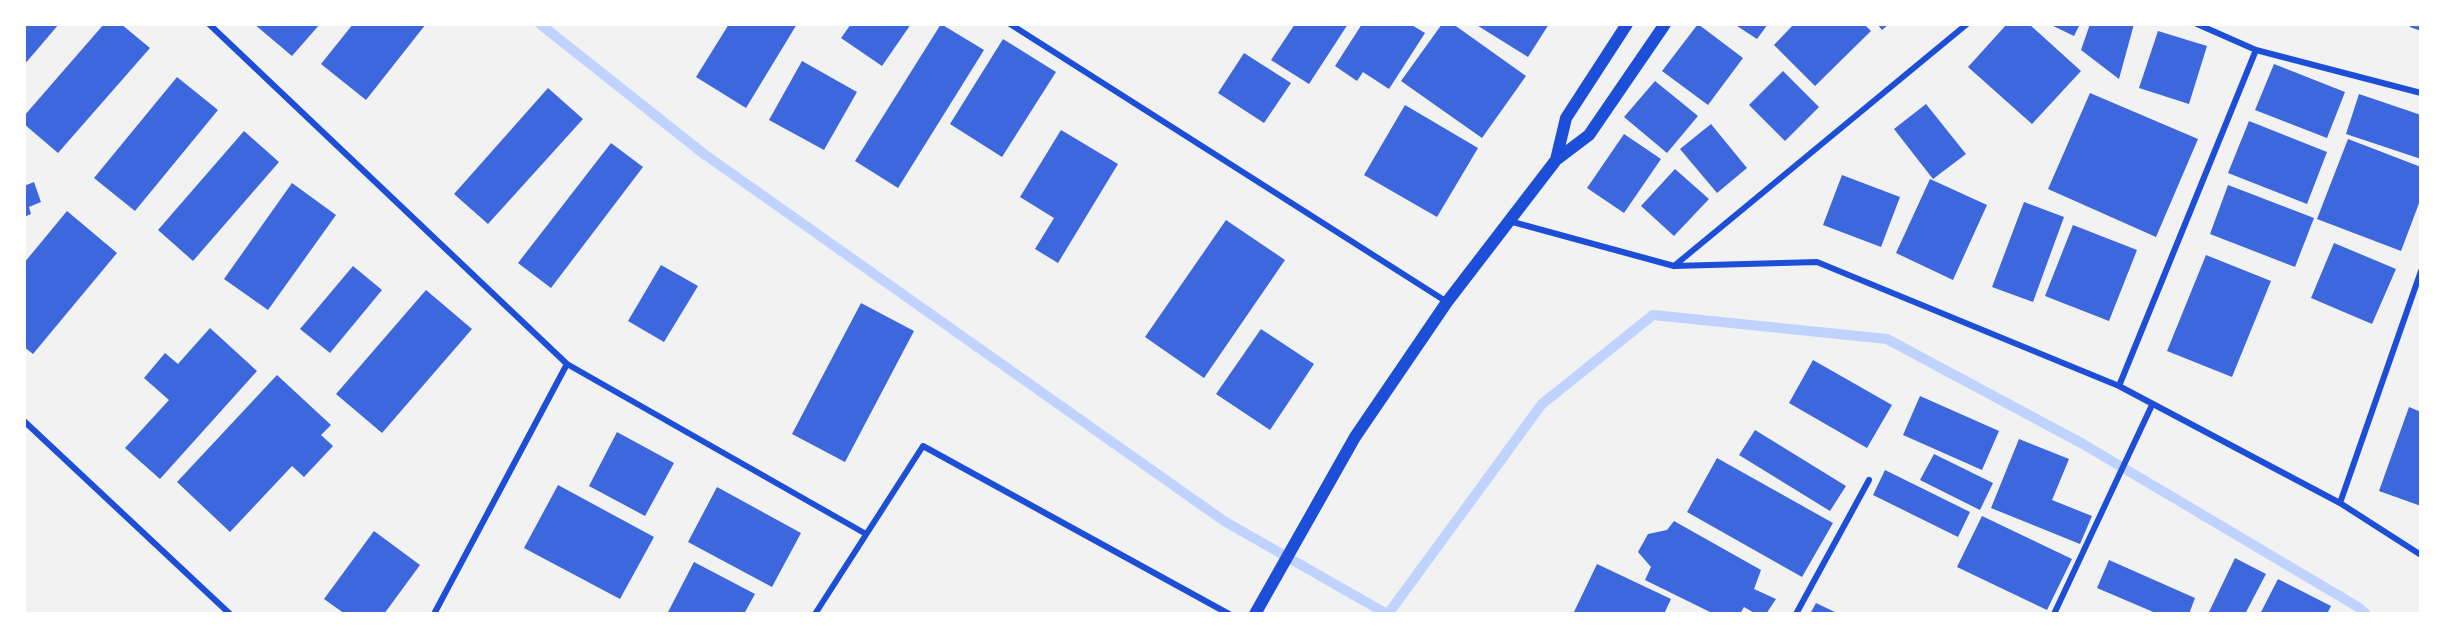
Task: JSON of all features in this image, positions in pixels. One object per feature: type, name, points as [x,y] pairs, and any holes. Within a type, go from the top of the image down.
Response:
[{"type":"main road","points":[[1556,160],[1566,118],[1627,24]]},
{"type":"main road","points":[[1255,614],[1272,580],[1355,437],[1447,302],[1556,160],[1589,135],[1665,24]]},
{"type":"street","points":[[209,24],[567,364],[866,534]]},
{"type":"street","points":[[1010,24],[1447,302]]},
{"type":"street","points":[[1674,266],[1967,24]]},
{"type":"street","points":[[2197,24],[2256,50],[2421,93]]},
{"type":"street","points":[[2119,386],[2256,50]]},
{"type":"street","points":[[1509,221],[1674,266],[1817,262],[2119,386],[2340,503],[2421,555]]},
{"type":"street","points":[[2340,503],[2421,271]]},
{"type":"street","points":[[434,614],[567,364]]},
{"type":"street","points":[[2054,614],[2152,405]]},
{"type":"street","points":[[24,421],[230,614]]},
{"type":"street","points":[[815,614],[923,446],[1229,614]]},
{"type":"street","points":[[1796,614],[1869,480]]},
{"type":"building","points":[[24,24],[59,24],[24,65]]},
{"type":"building","points":[[104,24],[121,24],[150,48],[58,153],[24,124],[24,116]]},
{"type":"building","points":[[254,24],[320,24],[292,56]]},
{"type":"building","points":[[353,24],[426,24],[366,100],[321,64]]},
{"type":"building","points":[[729,24],[797,24],[746,108],[696,77]]},
{"type":"building","points":[[851,24],[911,24],[882,66],[841,38]]},
{"type":"building","points":[[941,24],[984,50],[898,188],[855,161]]},
{"type":"building","points":[[1295,24],[1348,24],[1309,84],[1271,60]]},
{"type":"building","points":[[1362,24],[1410,24],[1425,33],[1389,89],[1363,72],[1357,81],[1335,66]]},
{"type":"building","points":[[1442,24],[1453,24],[1526,76],[1482,138],[1401,81]]},
{"type":"building","points":[[1475,24],[1549,24],[1528,57]]},
{"type":"building","points":[[1698,24],[1743,58],[1708,105],[1662,71]]},
{"type":"building","points":[[1734,24],[1768,24],[1757,39]]},
{"type":"building","points":[[1794,24],[1864,24],[1871,31],[1815,86],[1774,45]]},
{"type":"building","points":[[1877,24],[1889,24],[1882,30]]},
{"type":"building","points":[[2007,24],[2029,24],[2081,71],[2032,124],[1968,67]]},
{"type":"building","points":[[2049,24],[2080,24],[2074,36]]},
{"type":"building","points":[[2090,24],[2134,24],[2119,79],[2081,50]]},
{"type":"building","points":[[2411,24],[2421,24],[2421,31],[2410,27]]},
{"type":"building","points":[[2158,31],[2207,46],[2189,104],[2139,88]]},
{"type":"building","points":[[1003,39],[1056,72],[1002,157],[950,124]]},
{"type":"building","points":[[1244,53],[1291,83],[1264,123],[1218,93]]},
{"type":"building","points":[[802,61],[857,92],[824,150],[769,120]]},
{"type":"building","points":[[2274,64],[2345,92],[2327,138],[2255,110]]},
{"type":"building","points":[[1783,71],[1819,107],[1785,141],[1749,105]]},
{"type":"building","points":[[177,77],[218,110],[135,211],[94,178]]},
{"type":"building","points":[[1655,81],[1698,116],[1667,153],[1624,117]]},
{"type":"building","points":[[548,88],[583,119],[488,224],[454,194]]},
{"type":"building","points":[[2090,93],[2198,139],[2156,237],[2048,189]]},
{"type":"building","points":[[2359,94],[2421,115],[2421,159],[2346,134]]},
{"type":"building","points":[[1926,104],[1966,154],[1933,179],[1894,129]]},
{"type":"building","points":[[1405,105],[1478,148],[1437,217],[1364,175]]},
{"type":"building","points":[[2249,121],[2327,152],[2307,204],[2228,173]]},
{"type":"building","points":[[1711,124],[1747,168],[1717,193],[1680,149]]},
{"type":"building","points":[[1061,130],[1118,164],[1058,263],[1035,249],[1054,218],[1020,197]]},
{"type":"building","points":[[244,131],[279,162],[193,261],[158,230]]},
{"type":"building","points":[[1624,134],[1661,159],[1624,213],[1587,188]]},
{"type":"building","points":[[2348,139],[2421,167],[2421,198],[2401,251],[2317,219]]},
{"type":"building","points":[[611,143],[643,167],[551,288],[518,263]]},
{"type":"building","points":[[1675,169],[1709,199],[1674,236],[1641,206]]},
{"type":"building","points":[[1842,175],[1900,197],[1881,247],[1823,225]]},
{"type":"building","points":[[1930,179],[1987,205],[1953,280],[1896,253]]},
{"type":"building","points":[[34,182],[41,202],[29,207],[31,214],[24,217],[24,186]]},
{"type":"building","points":[[292,183],[336,215],[268,310],[224,279]]},
{"type":"building","points":[[2228,185],[2314,218],[2295,267],[2210,234]]},
{"type":"building","points":[[2024,202],[2064,217],[2033,302],[1992,287]]},
{"type":"building","points":[[67,211],[117,253],[33,354],[24,347],[24,263]]},
{"type":"building","points":[[1226,220],[1285,260],[1204,378],[1145,337]]},
{"type":"building","points":[[2073,225],[2137,250],[2109,321],[2045,296]]},
{"type":"building","points":[[2334,243],[2396,269],[2372,324],[2311,298]]},
{"type":"building","points":[[2206,255],[2271,281],[2232,377],[2167,351]]},
{"type":"building","points":[[661,265],[698,286],[664,342],[628,321]]},
{"type":"building","points":[[353,266],[382,290],[330,353],[300,329]]},
{"type":"building","points":[[426,290],[472,329],[382,433],[336,394]]},
{"type":"building","points":[[861,303],[914,331],[845,462],[792,434]]},
{"type":"building","points":[[210,328],[257,371],[160,479],[125,448],[169,400],[144,378],[165,353],[178,364]]},
{"type":"building","points":[[1261,329],[1314,364],[1270,430],[1216,394]]},
{"type":"building","points":[[1813,360],[1892,405],[1867,448],[1789,403]]},
{"type":"building","points":[[277,375],[331,425],[321,435],[333,446],[304,477],[292,466],[230,532],[177,482]]},
{"type":"building","points":[[1920,396],[1999,431],[1982,470],[1903,435]]},
{"type":"building","points":[[2409,407],[2421,412],[2421,506],[2379,491]]},
{"type":"building","points":[[1755,430],[1846,486],[1830,511],[1739,455]]},
{"type":"building","points":[[617,432],[674,463],[645,516],[589,486]]},
{"type":"building","points":[[2019,439],[2069,459],[2052,500],[2092,516],[2080,544],[1991,508]]},
{"type":"building","points":[[1934,454],[1993,483],[1980,510],[1920,480]]},
{"type":"building","points":[[1717,458],[1833,523],[1802,577],[1687,512]]},
{"type":"building","points":[[1885,470],[1970,512],[1958,537],[1873,495]]},
{"type":"building","points":[[558,485],[654,537],[620,599],[524,548]]},
{"type":"building","points":[[717,487],[801,533],[772,587],[688,542]]},
{"type":"building","points":[[1982,516],[2072,559],[2047,610],[1957,567]]},
{"type":"building","points":[[1674,521],[1761,570],[1754,589],[1776,599],[1766,614],[1756,614],[1744,607],[1740,614],[1714,614],[1645,580],[1651,567],[1638,552],[1648,534],[1667,530]]},
{"type":"building","points":[[374,531],[420,565],[384,614],[345,614],[324,599]]},
{"type":"building","points":[[2235,558],[2266,574],[2245,614],[2208,614]]},
{"type":"building","points":[[2109,560],[2195,598],[2189,614],[2158,614],[2097,588]]},
{"type":"building","points":[[694,562],[755,594],[744,614],[667,614]]},
{"type":"building","points":[[1597,564],[1671,599],[1664,614],[1573,614]]},
{"type":"building","points":[[2278,579],[2331,606],[2327,614],[2260,614]]},
{"type":"building","points":[[1816,603],[1839,614],[1810,614]]},
{"type":"waterway","points":[[540,24],[704,154],[1224,521],[1387,614]]},
{"type":"waterway","points":[[1388,614],[1542,404],[1653,315],[1887,339],[2083,444],[2358,607],[2366,614]]}]
